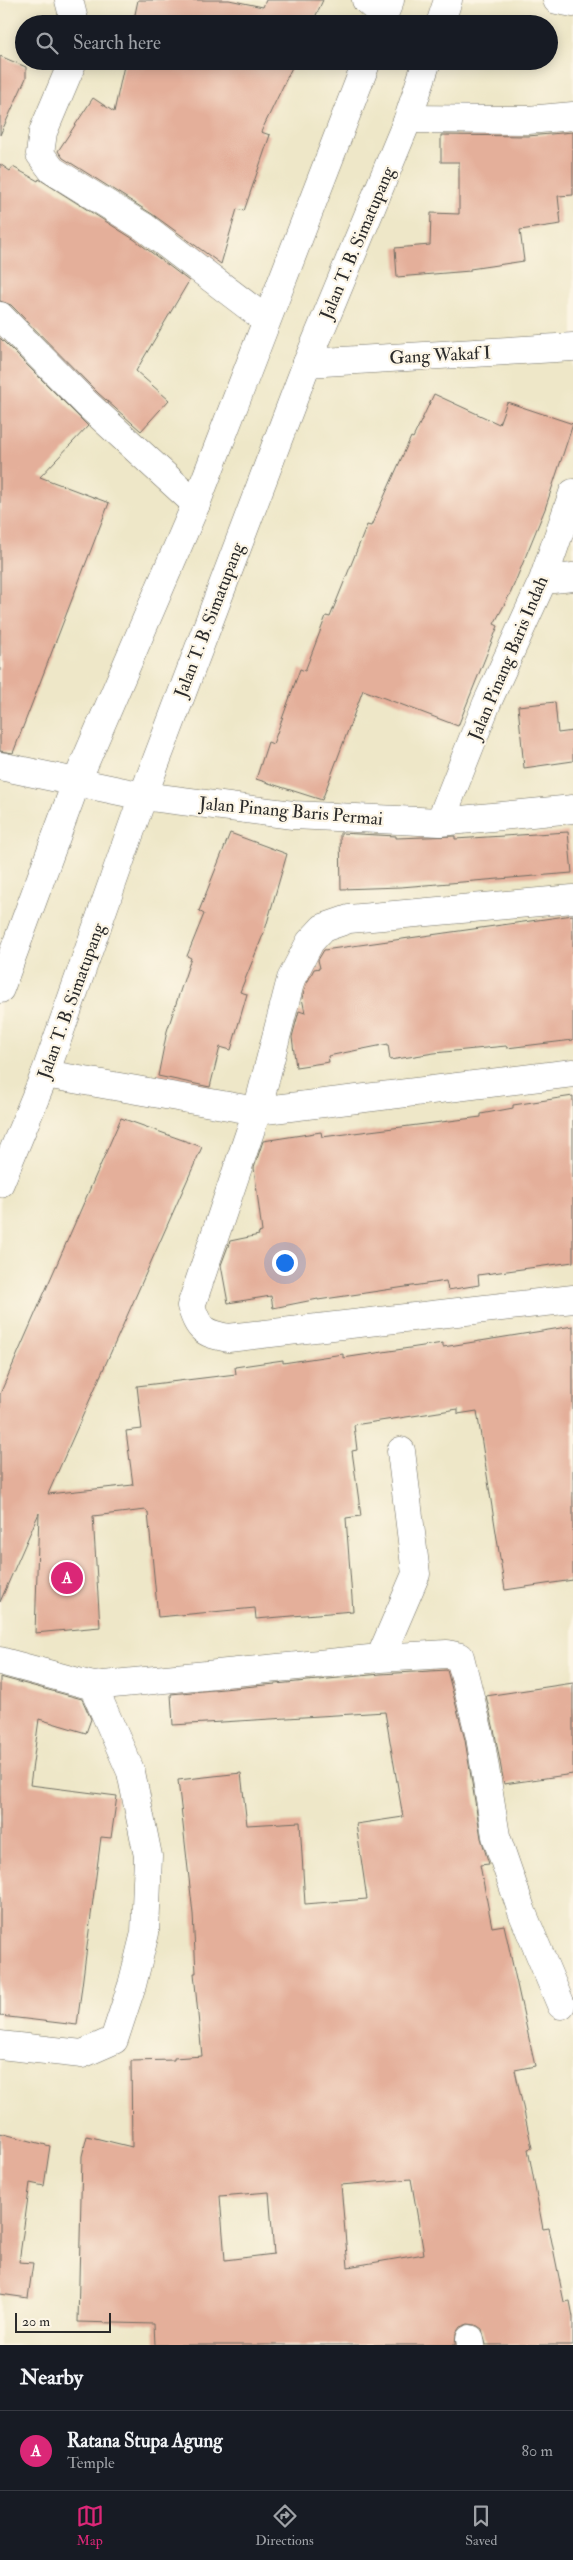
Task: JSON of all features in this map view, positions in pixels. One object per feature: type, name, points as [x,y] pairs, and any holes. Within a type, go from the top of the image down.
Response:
[{"type":"street","points":[[70,0],[73,15]]},
{"type":"street","points":[[443,15],[448,0]]},
{"type":"street","points":[[556,0],[573,3]]},
{"type":"street","points":[[69,70],[43,132],[40,154],[52,170],[144,227],[265,319]]},
{"type":"street","points":[[0,989],[76,783],[196,504],[265,319],[363,70]]},
{"type":"street","name":"Jalan T. B. Simatupang","points":[[0,1183],[45,1074],[143,796],[307,363],[408,119],[424,70]]},
{"type":"street","points":[[408,119],[528,120],[573,116]]},
{"type":"street","points":[[0,316],[87,404],[196,504]]},
{"type":"street","name":"Gang Wakaf I","points":[[307,363],[573,347]]},
{"type":"street","name":"Jalan Pinang Baris Indah","points":[[440,822],[488,703],[542,580],[573,493]]},
{"type":"street","points":[[542,580],[573,577]]},
{"type":"street","name":"Jalan Pinang Baris Permai","points":[[0,766],[143,796],[293,815],[440,822],[573,809]]},
{"type":"street","points":[[573,899],[348,920],[323,928],[310,942],[291,979],[257,1111],[191,1306],[197,1324],[209,1334],[228,1338],[573,1299]]},
{"type":"street","points":[[45,1074],[257,1111],[573,1073]]},
{"type":"street","points":[[380,1658],[416,1574],[401,1451]]},
{"type":"street","points":[[0,1661],[93,1686],[380,1658],[447,1654],[460,1657],[480,1737],[496,1836],[522,1912],[561,2004]]},
{"type":"street","points":[[0,2045],[82,2054],[99,2048],[114,2040],[132,1985],[145,1933],[148,1856],[131,1772],[93,1686]]},
{"type":"building","points":[[138,0],[229,0],[263,7],[266,0],[323,0],[316,15],[135,15]]},
{"type":"building","points":[[0,56],[15,62],[15,70],[26,70],[26,78],[0,135]]},
{"type":"building","points":[[123,70],[291,70],[261,132],[270,135],[244,211],[237,209],[221,264],[152,214],[63,158],[58,151],[93,98],[114,112]]},
{"type":"building","points":[[573,132],[573,195],[558,196],[561,224],[520,230],[524,261],[470,269],[470,271],[397,277],[395,248],[430,245],[431,213],[459,214],[459,162],[441,162],[441,135],[528,136]]},
{"type":"building","points":[[0,164],[10,171],[13,167],[38,181],[39,179],[135,240],[189,281],[136,371],[169,400],[141,431],[98,393],[11,305],[0,301]]},
{"type":"building","points":[[0,338],[88,426],[40,477],[109,503],[13,753],[0,751]]},
{"type":"building","points":[[434,394],[499,424],[507,402],[573,424],[545,509],[511,592],[494,624],[498,626],[458,726],[363,690],[322,800],[256,779],[268,742],[273,744],[300,669],[305,671],[326,616],[330,617],[367,525],[371,526],[411,437],[413,438]]},
{"type":"building","points":[[555,702],[558,733],[573,731],[573,761],[524,768],[518,706]]},
{"type":"building","points":[[568,832],[572,873],[401,887],[341,889],[340,833],[396,836],[396,838],[455,836],[455,839]]},
{"type":"building","points":[[230,833],[287,854],[265,930],[240,992],[247,994],[231,1050],[220,1047],[210,1087],[158,1076],[167,1031],[191,958],[187,956],[204,914],[199,911]]},
{"type":"building","points":[[573,915],[573,1040],[507,1048],[506,1046],[434,1053],[390,1060],[388,1044],[328,1056],[329,1062],[296,1067],[292,1037],[299,1011],[305,1013],[302,998],[306,985],[314,969],[320,968],[318,960],[324,950]]},
{"type":"building","points":[[573,1096],[573,1262],[478,1275],[479,1285],[448,1290],[446,1281],[318,1299],[273,1308],[271,1296],[228,1303],[221,1265],[230,1241],[259,1235],[258,1233],[262,1232],[254,1168],[263,1141],[321,1132],[322,1137],[481,1117],[481,1114],[513,1108],[513,1105]]},
{"type":"building","points":[[121,1118],[202,1147],[48,1494],[133,1485],[126,1431],[142,1429],[137,1386],[236,1374],[235,1367],[283,1360],[283,1363],[343,1354],[343,1358],[443,1343],[443,1347],[573,1326],[573,1580],[505,1590],[477,1411],[458,1414],[458,1409],[354,1425],[357,1450],[352,1451],[361,1516],[346,1518],[353,1611],[256,1619],[255,1608],[158,1617],[148,1513],[146,1510],[93,1516],[100,1627],[35,1633],[39,1513],[0,1602],[0,1394]]},
{"type":"building","points":[[447,1670],[465,1740],[481,1838],[489,1864],[480,1865],[492,1927],[504,1925],[535,2066],[515,2070],[532,2148],[528,2149],[543,2229],[549,2228],[564,2302],[570,2301],[573,2317],[573,2345],[486,2345],[482,2329],[476,2325],[468,2324],[460,2327],[456,2333],[455,2345],[155,2345],[154,2324],[78,2322],[82,2156],[87,2136],[132,2147],[131,2061],[174,2060],[174,2058],[202,2056],[194,1973],[196,1973],[193,1914],[178,1780],[241,1773],[247,1825],[300,1822],[305,1904],[367,1899],[356,1824],[403,1817],[385,1712],[173,1725],[171,1694],[381,1674]],"holes":[[[411,2179],[424,2254],[348,2267],[341,2185]],[[269,2192],[274,2254],[225,2260],[220,2196]]]},
{"type":"building","points":[[0,1677],[82,1699],[91,1719],[86,1733],[39,1719],[30,1785],[117,1796],[111,1838],[101,1837],[77,2025],[0,2016]]},
{"type":"building","points":[[573,1683],[573,1774],[504,1784],[486,1696]]},
{"type":"building","points":[[0,2133],[50,2146],[44,2186],[30,2183],[19,2262],[33,2263],[28,2298],[0,2294]]},
{"type":"place","name":"Ratana Stupa Agung","points":[[67,1578]]}]
